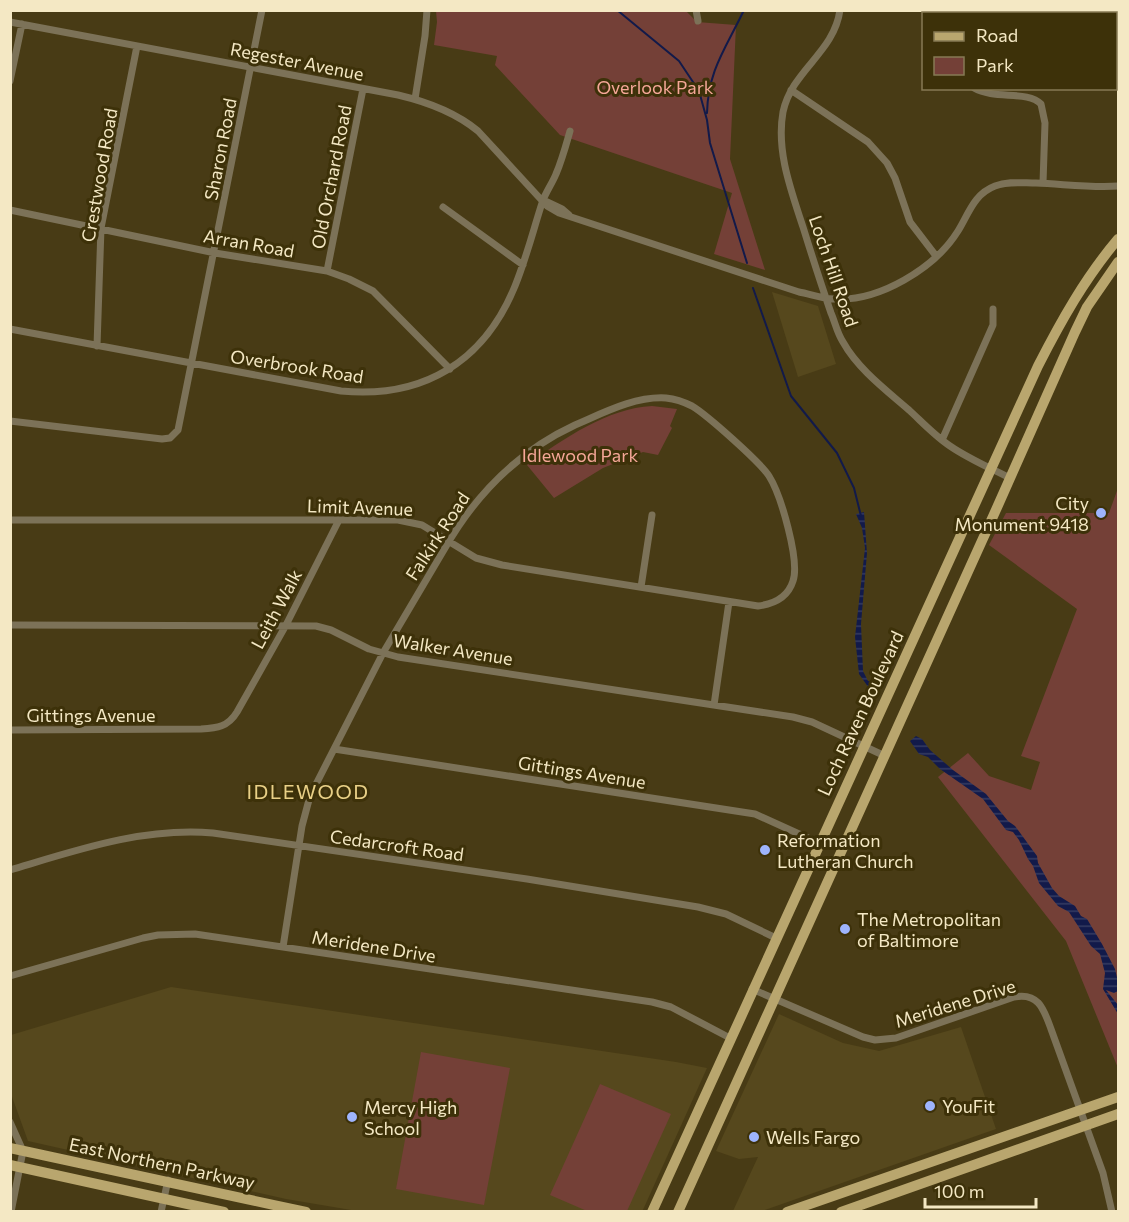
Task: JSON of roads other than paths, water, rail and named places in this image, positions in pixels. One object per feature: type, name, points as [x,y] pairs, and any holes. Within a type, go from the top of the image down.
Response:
[{"type":"main road","name":"Loch Raven Boulevard","points":[[652,1212],[1013,420],[1062,319],[1099,262],[1119,239]]},
{"type":"main road","points":[[1110,273],[1112,257],[1119,250]]},
{"type":"main road","points":[[678,1212],[1087,307],[1119,262]]},
{"type":"main road","points":[[1013,420],[1028,419],[1034,426]]},
{"type":"main road","points":[[787,1212],[1119,1097]]},
{"type":"main road","points":[[841,1212],[1119,1114]]},
{"type":"main road","name":"East Northern Parkway","points":[[10,1148],[168,1180],[306,1212]]},
{"type":"main road","name":"East Northern Parkway","points":[[15,1166],[224,1212]]},
{"type":"street","name":"Sharon Road","points":[[10,421],[166,439],[178,430],[262,10]]},
{"type":"street","points":[[415,99],[427,10]]},
{"type":"street","points":[[696,10],[698,21]]},
{"type":"street","name":"Loch Hill Road","points":[[840,10],[830,41],[791,90],[782,122],[783,160],[825,297],[842,341],[870,375],[942,440],[1010,478]]},
{"type":"street","name":"Regester Avenue","points":[[10,22],[415,99],[436,105],[470,124],[487,139],[547,206],[559,213],[799,291],[832,299],[847,299],[897,284],[936,256],[948,244],[958,231],[969,209],[984,192],[1003,184],[1118,186]]},
{"type":"street","points":[[10,81],[22,24]]},
{"type":"street","name":"Crestwood Road","points":[[97,346],[101,228],[137,46]]},
{"type":"street","name":"Old Orchard Road","points":[[327,271],[363,89]]},
{"type":"street","points":[[791,90],[841,123],[876,150],[887,163],[895,178],[910,222],[936,256]]},
{"type":"street","points":[[980,90],[994,95],[1032,98],[1041,104],[1045,123],[1043,183]]},
{"type":"street","name":"Overbrook Road","points":[[10,329],[321,388],[364,393],[389,391],[424,383],[450,369],[475,347],[498,320],[516,286],[543,200],[555,177],[570,131]]},
{"type":"street","points":[[443,207],[523,265]]},
{"type":"street","name":"Arran Road","points":[[10,210],[215,253],[327,271],[373,291],[450,369]]},
{"type":"street","points":[[942,440],[993,325],[993,309]]},
{"type":"street","name":"Falkirk Road","points":[[283,947],[299,845],[310,796],[383,653],[448,542],[463,519],[495,480],[516,461],[575,426],[634,402],[657,398],[673,399],[692,406],[760,466],[771,479],[784,513],[789,535],[795,570],[793,583]]},
{"type":"street","points":[[641,587],[652,515]]},
{"type":"street","name":"Limit Avenue","points":[[10,520],[398,520],[422,525],[476,558],[502,565],[729,602],[767,605],[782,597],[793,583]]},
{"type":"street","name":"Leith Walk","points":[[237,712],[286,625],[339,520]]},
{"type":"street","points":[[714,705],[729,602]]},
{"type":"street","name":"Walker Avenue","points":[[10,625],[309,626],[331,630],[369,649],[410,659],[801,718],[885,756]]},
{"type":"street","name":"Gittings Avenue","points":[[10,730],[201,729],[222,727],[232,720],[237,712]]},
{"type":"street","name":"Gittings Avenue","points":[[334,749],[755,814],[819,843]]},
{"type":"street","name":"Cedarcroft Road","points":[[10,870],[110,841],[158,833],[213,833],[538,880],[698,907],[726,914],[776,938]]},
{"type":"street","name":"Meridene Drive","points":[[10,976],[117,944],[158,935],[195,934],[652,1002],[671,1007],[730,1038]]},
{"type":"street","name":"Meridene Drive","points":[[752,989],[836,1027],[875,1040],[896,1038],[1014,997],[1023,995],[1033,998],[1038,1001],[1048,1021],[1080,1110]]},
{"type":"street","points":[[1080,1110],[1109,1193],[1112,1212]]},
{"type":"street","points":[[10,1122],[23,1151],[15,1166],[11,1212]]},
{"type":"street","points":[[161,1212],[168,1180]]},
{"type":"waterway","points":[[617,10],[679,61],[699,91],[707,120],[710,143],[747,263]]},
{"type":"waterway","points":[[707,113],[714,72],[744,10]]},
{"type":"waterway","points":[[753,288],[791,396],[837,453],[854,488],[861,516]]},
{"type":"place","name":"City Monument 9418","points":[[1101,513]]},
{"type":"place","name":"Reformation Lutheran Church","points":[[765,850]]},
{"type":"place","name":"The Metropolitan of Baltimore","points":[[845,929]]},
{"type":"place","name":"YouFit","points":[[930,1106]]},
{"type":"place","name":"Mercy High School","points":[[352,1117]]},
{"type":"place","name":"Wells Fargo","points":[[754,1137]]},
{"type":"district","name":"IDLEWOOD","points":[[308,791]]},
{"type":"park label","name":"Overlook Park","points":[[655,87]]},
{"type":"park label","name":"Idlewood Park","points":[[580,455]]}]
